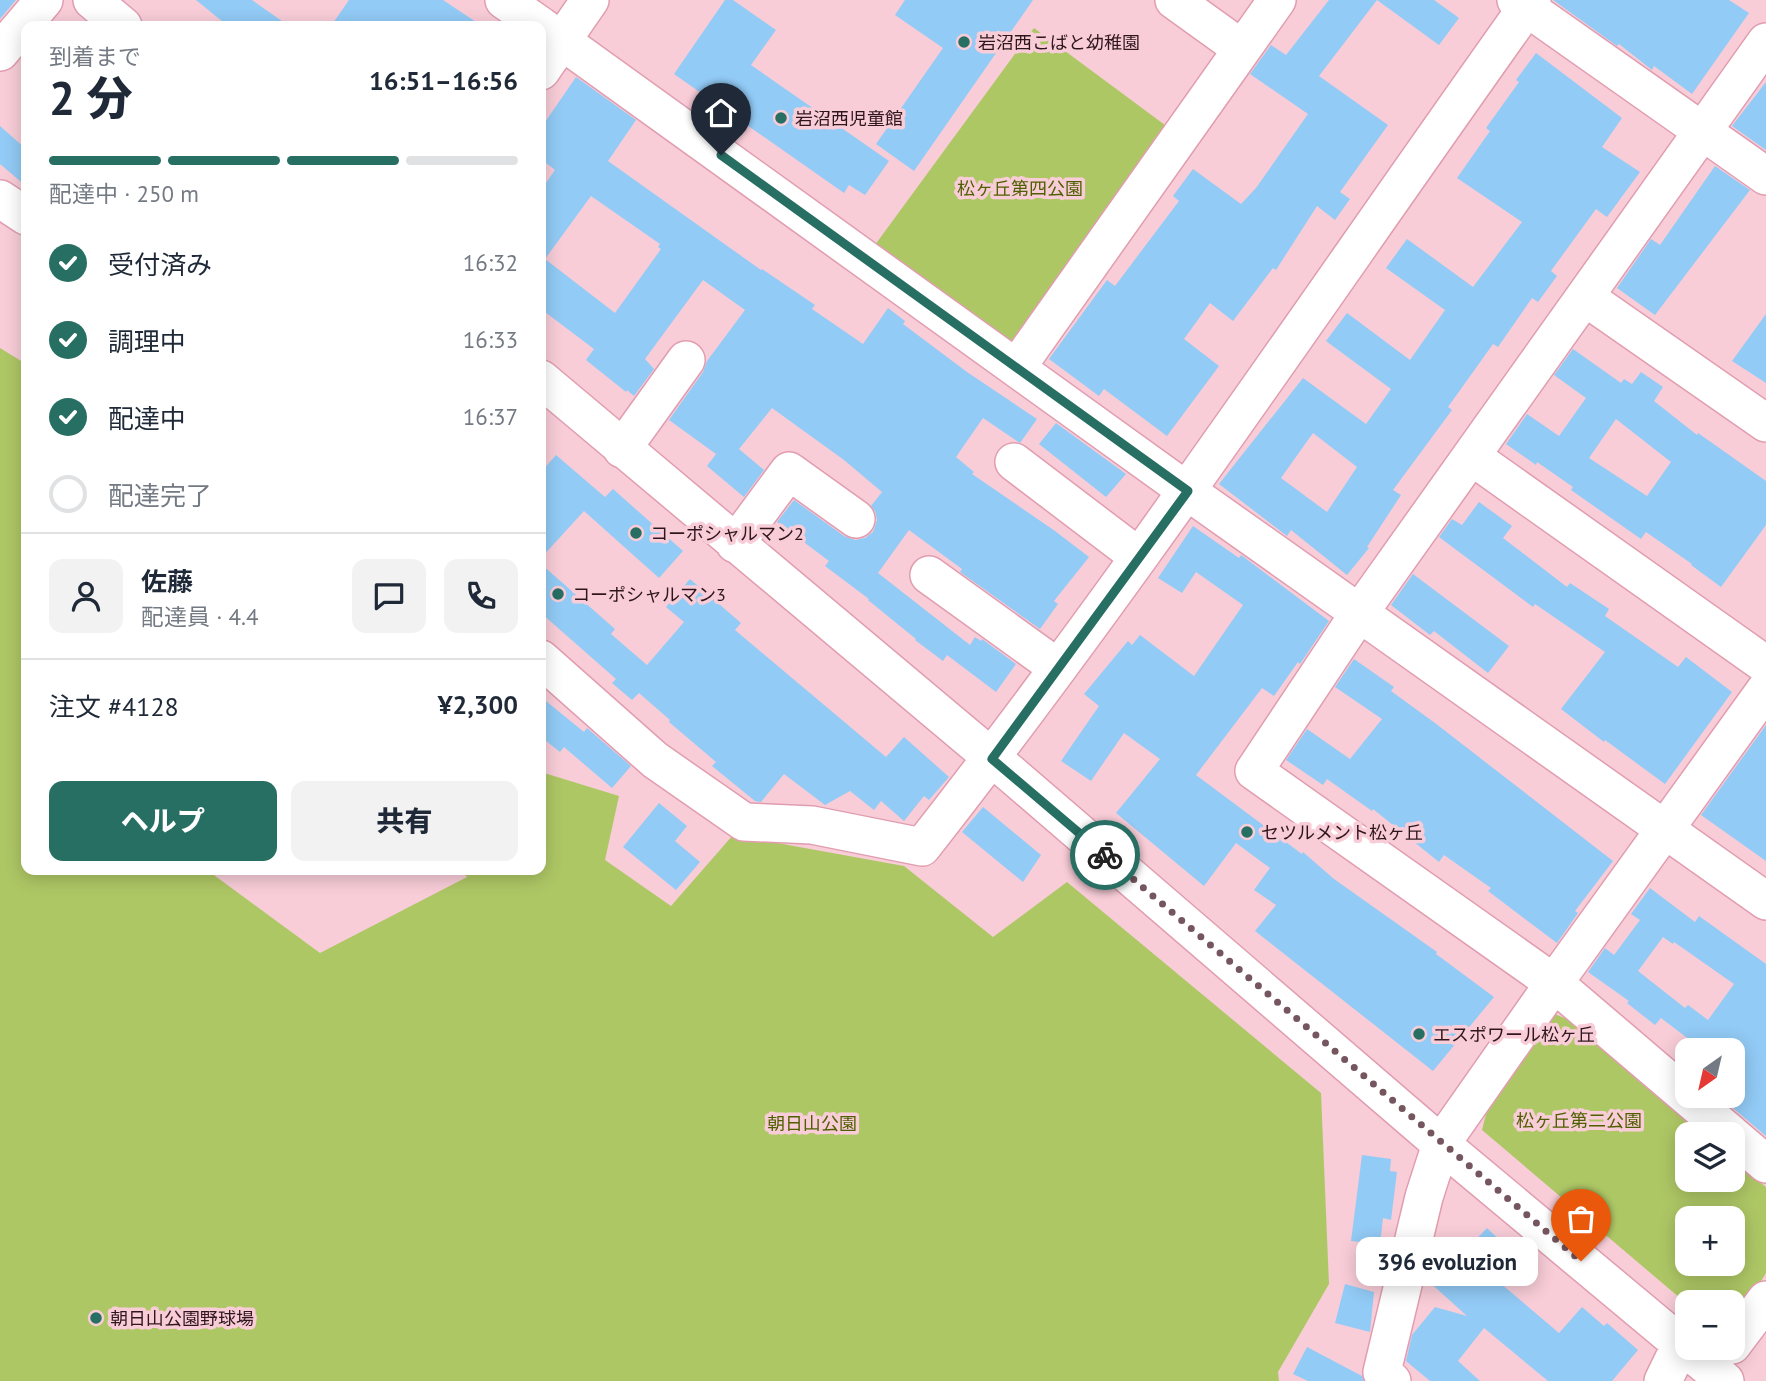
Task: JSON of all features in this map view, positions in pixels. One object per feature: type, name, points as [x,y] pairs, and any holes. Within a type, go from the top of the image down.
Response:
[{"type":"street","points":[[26,21],[44,0]]},
{"type":"street","points":[[92,0],[117,21]]},
{"type":"street","points":[[504,0],[534,21]]},
{"type":"street","points":[[590,0],[548,31],[1188,491],[1766,901]]},
{"type":"street","points":[[1174,0],[1242,49]]},
{"type":"street","points":[[1017,367],[1277,0]]},
{"type":"street","points":[[546,663],[655,760],[744,822],[812,825],[922,847],[992,759],[1188,491],[1525,2],[1766,176]]},
{"type":"street","points":[[0,52],[21,27]]},
{"type":"street","points":[[1717,1122],[1553,983],[1254,771],[1360,612],[1766,42]]},
{"type":"street","points":[[0,199],[21,213]]},
{"type":"street","points":[[1585,297],[1766,423]]},
{"type":"street","points":[[622,449],[686,360]]},
{"type":"street","points":[[546,383],[1675,1339]]},
{"type":"street","points":[[1471,456],[1766,665]]},
{"type":"street","points":[[1014,462],[1139,557]]},
{"type":"street","points":[[735,544],[789,471],[856,519]]},
{"type":"street","points":[[929,575],[1058,668]]},
{"type":"street","points":[[1392,1381],[1382,1372],[1424,1197],[1441,1143],[1766,688]]},
{"type":"street","points":[[1745,1146],[1766,1164]]},
{"type":"street","points":[[1726,1361],[1766,1300]]},
{"type":"street","points":[[1663,1381],[1675,1356]]},
{"type":"green space","name":"松ヶ丘第四公園","points":[[1034,28],[1169,128],[1007,348],[872,249]]},
{"type":"green space","name":"朝日山公園","points":[[0,348],[21,361],[21,875],[214,875],[320,953],[467,877],[466,875],[546,875],[546,774],[619,796],[605,860],[671,906],[733,835],[904,866],[993,937],[1067,882],[1321,1093],[1329,1284],[1278,1372],[1279,1381],[0,1381]]},
{"type":"green space","name":"松ヶ丘第二公園","points":[[1555,1014],[1569,1020],[1690,1122],[1675,1122],[1675,1192],[1745,1192],[1745,1169],[1766,1187],[1766,1273],[1745,1308],[1745,1290],[1675,1290],[1675,1294],[1482,1130],[1486,1114]]},
{"type":"building","points":[[0,0],[16,0],[0,19]]},
{"type":"building","points":[[196,0],[252,0],[282,21],[222,21]]},
{"type":"building","points":[[349,0],[443,0],[474,21],[334,21]]},
{"type":"building","name":"岩沼西児童館","points":[[725,0],[733,0],[776,30],[751,65],[889,161],[865,195],[849,185],[844,193],[674,74]]},
{"type":"building","points":[[905,0],[1033,0],[914,171],[876,144],[943,48],[895,15]]},
{"type":"building","points":[[1329,0],[1377,0],[1319,76],[1388,125],[1340,192],[1350,199],[1335,220],[1317,206],[1276,270],[1273,268],[1233,321],[1210,303],[1184,339],[1219,366],[1167,436],[1104,389],[1099,396],[1049,359],[1107,280],[1115,286],[1179,201],[1173,196],[1193,169],[1241,204],[1256,188],[1308,114],[1250,74],[1271,45],[1286,55]]},
{"type":"building","points":[[1377,0],[1434,0],[1459,18],[1439,45]]},
{"type":"building","points":[[1553,0],[1729,0],[1749,13],[1692,94],[1654,66],[1652,70],[1619,44],[1617,46]]},
{"type":"building","points":[[1536,53],[1622,118],[1602,147],[1640,172],[1607,217],[1596,209],[1551,271],[1557,276],[1538,302],[1532,298],[1498,347],[1493,344],[1448,407],[1452,410],[1393,490],[1401,495],[1367,547],[1369,548],[1347,575],[1291,530],[1287,536],[1219,484],[1303,378],[1366,424],[1391,389],[1326,341],[1347,313],[1410,360],[1445,310],[1386,268],[1407,239],[1473,287],[1522,222],[1457,178],[1490,131],[1486,128],[1519,82],[1516,80]],"holes":[[[1313,433],[1357,467],[1327,512],[1281,478]]]},
{"type":"building","points":[[576,77],[636,120],[608,161],[761,270],[815,305],[812,309],[863,344],[888,308],[905,321],[903,324],[967,372],[1037,419],[1020,443],[983,418],[956,457],[974,472],[972,474],[1089,557],[1054,601],[1058,604],[1040,629],[960,572],[962,569],[909,530],[878,573],[970,645],[975,637],[981,641],[982,639],[1016,664],[996,692],[947,655],[943,661],[915,640],[869,599],[825,566],[829,561],[777,522],[794,500],[844,536],[855,540],[865,538],[873,532],[877,520],[871,506],[882,492],[844,460],[772,408],[739,449],[764,470],[744,497],[707,466],[716,454],[669,420],[703,372],[707,361],[745,310],[703,280],[645,359],[654,369],[634,396],[586,360],[594,349],[546,313],[546,260],[615,313],[661,249],[658,247],[660,244],[591,196],[546,258],[546,183],[555,170],[546,163],[546,121]]},
{"type":"building","points":[[1766,82],[1766,150],[1732,126]]},
{"type":"building","points":[[0,126],[21,145],[21,182],[0,164]]},
{"type":"building","points":[[1715,166],[1750,190],[1655,315],[1617,288],[1651,239],[1660,245]]},
{"type":"building","points":[[1766,314],[1766,383],[1732,361]]},
{"type":"building","points":[[1573,349],[1621,383],[1624,379],[1632,384],[1641,372],[1663,387],[1654,401],[1697,435],[1698,433],[1766,481],[1766,525],[1721,587],[1646,532],[1641,539],[1571,490],[1573,487],[1506,444],[1527,414],[1559,436],[1586,398],[1554,375]],"holes":[[[1616,419],[1671,462],[1647,496],[1589,458]]]},
{"type":"building","points":[[1056,423],[1126,474],[1106,497],[1039,444]]},
{"type":"building","points":[[556,455],[605,497],[613,489],[683,551],[659,578],[584,511],[546,553],[546,466]]},
{"type":"building","points":[[1479,502],[1512,526],[1503,538],[1567,587],[1570,583],[1609,609],[1605,616],[1678,667],[1686,657],[1732,692],[1665,784],[1561,709],[1605,652],[1535,604],[1533,607],[1439,537],[1452,519],[1462,525]]},
{"type":"building","points":[[1193,526],[1239,558],[1241,555],[1329,621],[1274,696],[1262,688],[1196,775],[1302,854],[1303,852],[1334,879],[1437,952],[1436,954],[1494,997],[1433,1071],[1255,931],[1276,905],[1254,890],[1270,868],[1236,843],[1204,886],[1116,813],[1160,759],[1124,733],[1091,781],[1061,761],[1099,706],[1084,694],[1128,641],[1132,645],[1140,635],[1194,676],[1243,605],[1196,572],[1182,593],[1158,578]]},
{"type":"building","points":[[546,568],[615,629],[611,634],[647,665],[684,622],[666,607],[690,579],[741,623],[735,630],[886,757],[904,737],[949,777],[929,800],[924,796],[904,821],[881,801],[874,810],[850,791],[825,805],[784,774],[761,802],[755,801],[712,766],[716,762],[639,693],[632,700],[612,683],[616,679],[546,617]]},
{"type":"building","points":[[1413,574],[1509,646],[1488,673],[1434,631],[1430,635],[1391,605]]},
{"type":"building","points":[[1354,659],[1394,687],[1391,691],[1613,861],[1575,911],[1578,913],[1557,943],[1488,891],[1491,888],[1444,855],[1439,862],[1373,809],[1372,811],[1327,779],[1323,785],[1286,760],[1307,729],[1350,759],[1382,719],[1335,687]]},
{"type":"building","points":[[546,701],[584,732],[587,728],[631,766],[612,788],[564,747],[560,752],[546,741]]},
{"type":"building","points":[[1766,725],[1766,861],[1701,815]]},
{"type":"building","points":[[659,803],[687,826],[675,841],[700,862],[676,890],[623,847]]},
{"type":"building","points":[[983,807],[1041,855],[1023,882],[962,832]]},
{"type":"building","points":[[1650,888],[1695,922],[1699,916],[1766,964],[1766,1136],[1733,1108],[1745,1108],[1745,1038],[1687,1038],[1661,1018],[1655,1025],[1627,1003],[1629,1001],[1588,972],[1605,948],[1614,955],[1640,920],[1631,914]],"holes":[[[1663,937],[1673,944],[1674,942],[1734,984],[1708,1020],[1688,1005],[1685,1008],[1638,971]]]},
{"type":"building","points":[[1362,1155],[1391,1159],[1390,1171],[1397,1172],[1391,1220],[1383,1218],[1380,1244],[1351,1241]]},
{"type":"building","points":[[1487,1228],[1507,1247],[1485,1270],[1559,1333],[1582,1307],[1604,1326],[1607,1323],[1638,1350],[1612,1381],[1548,1381],[1484,1328],[1458,1361],[1480,1381],[1430,1381],[1406,1361],[1412,1335],[1435,1307],[1467,1316],[1426,1279],[1433,1247],[1443,1237],[1462,1254]]},
{"type":"building","points":[[1345,1284],[1374,1292],[1370,1332],[1335,1323]]},
{"type":"building","points":[[1307,1347],[1362,1376],[1364,1381],[1308,1381],[1293,1374]]},
{"type":"way so far","points":[[1105,855],[1581,1261]]},
{"type":"place","name":"岩沼西こばと幼稚園","points":[[964,42]]},
{"type":"place","name":"岩沼西児童館","points":[[781,118]]},
{"type":"place","name":"コーポシャルマン2","points":[[636,533]]},
{"type":"place","name":"コーポシャルマン3","points":[[558,594]]},
{"type":"place","name":"セツルメント松ヶ丘","points":[[1247,832]]},
{"type":"place","name":"エスポワール松ヶ丘","points":[[1419,1034]]},
{"type":"place","name":"396 evoluzion","points":[[1581,1261]]},
{"type":"place","name":"朝日山公園野球場","points":[[96,1318]]},
{"type":"route","points":[[721,155],[1188,491],[992,759],[1105,855]]}]
